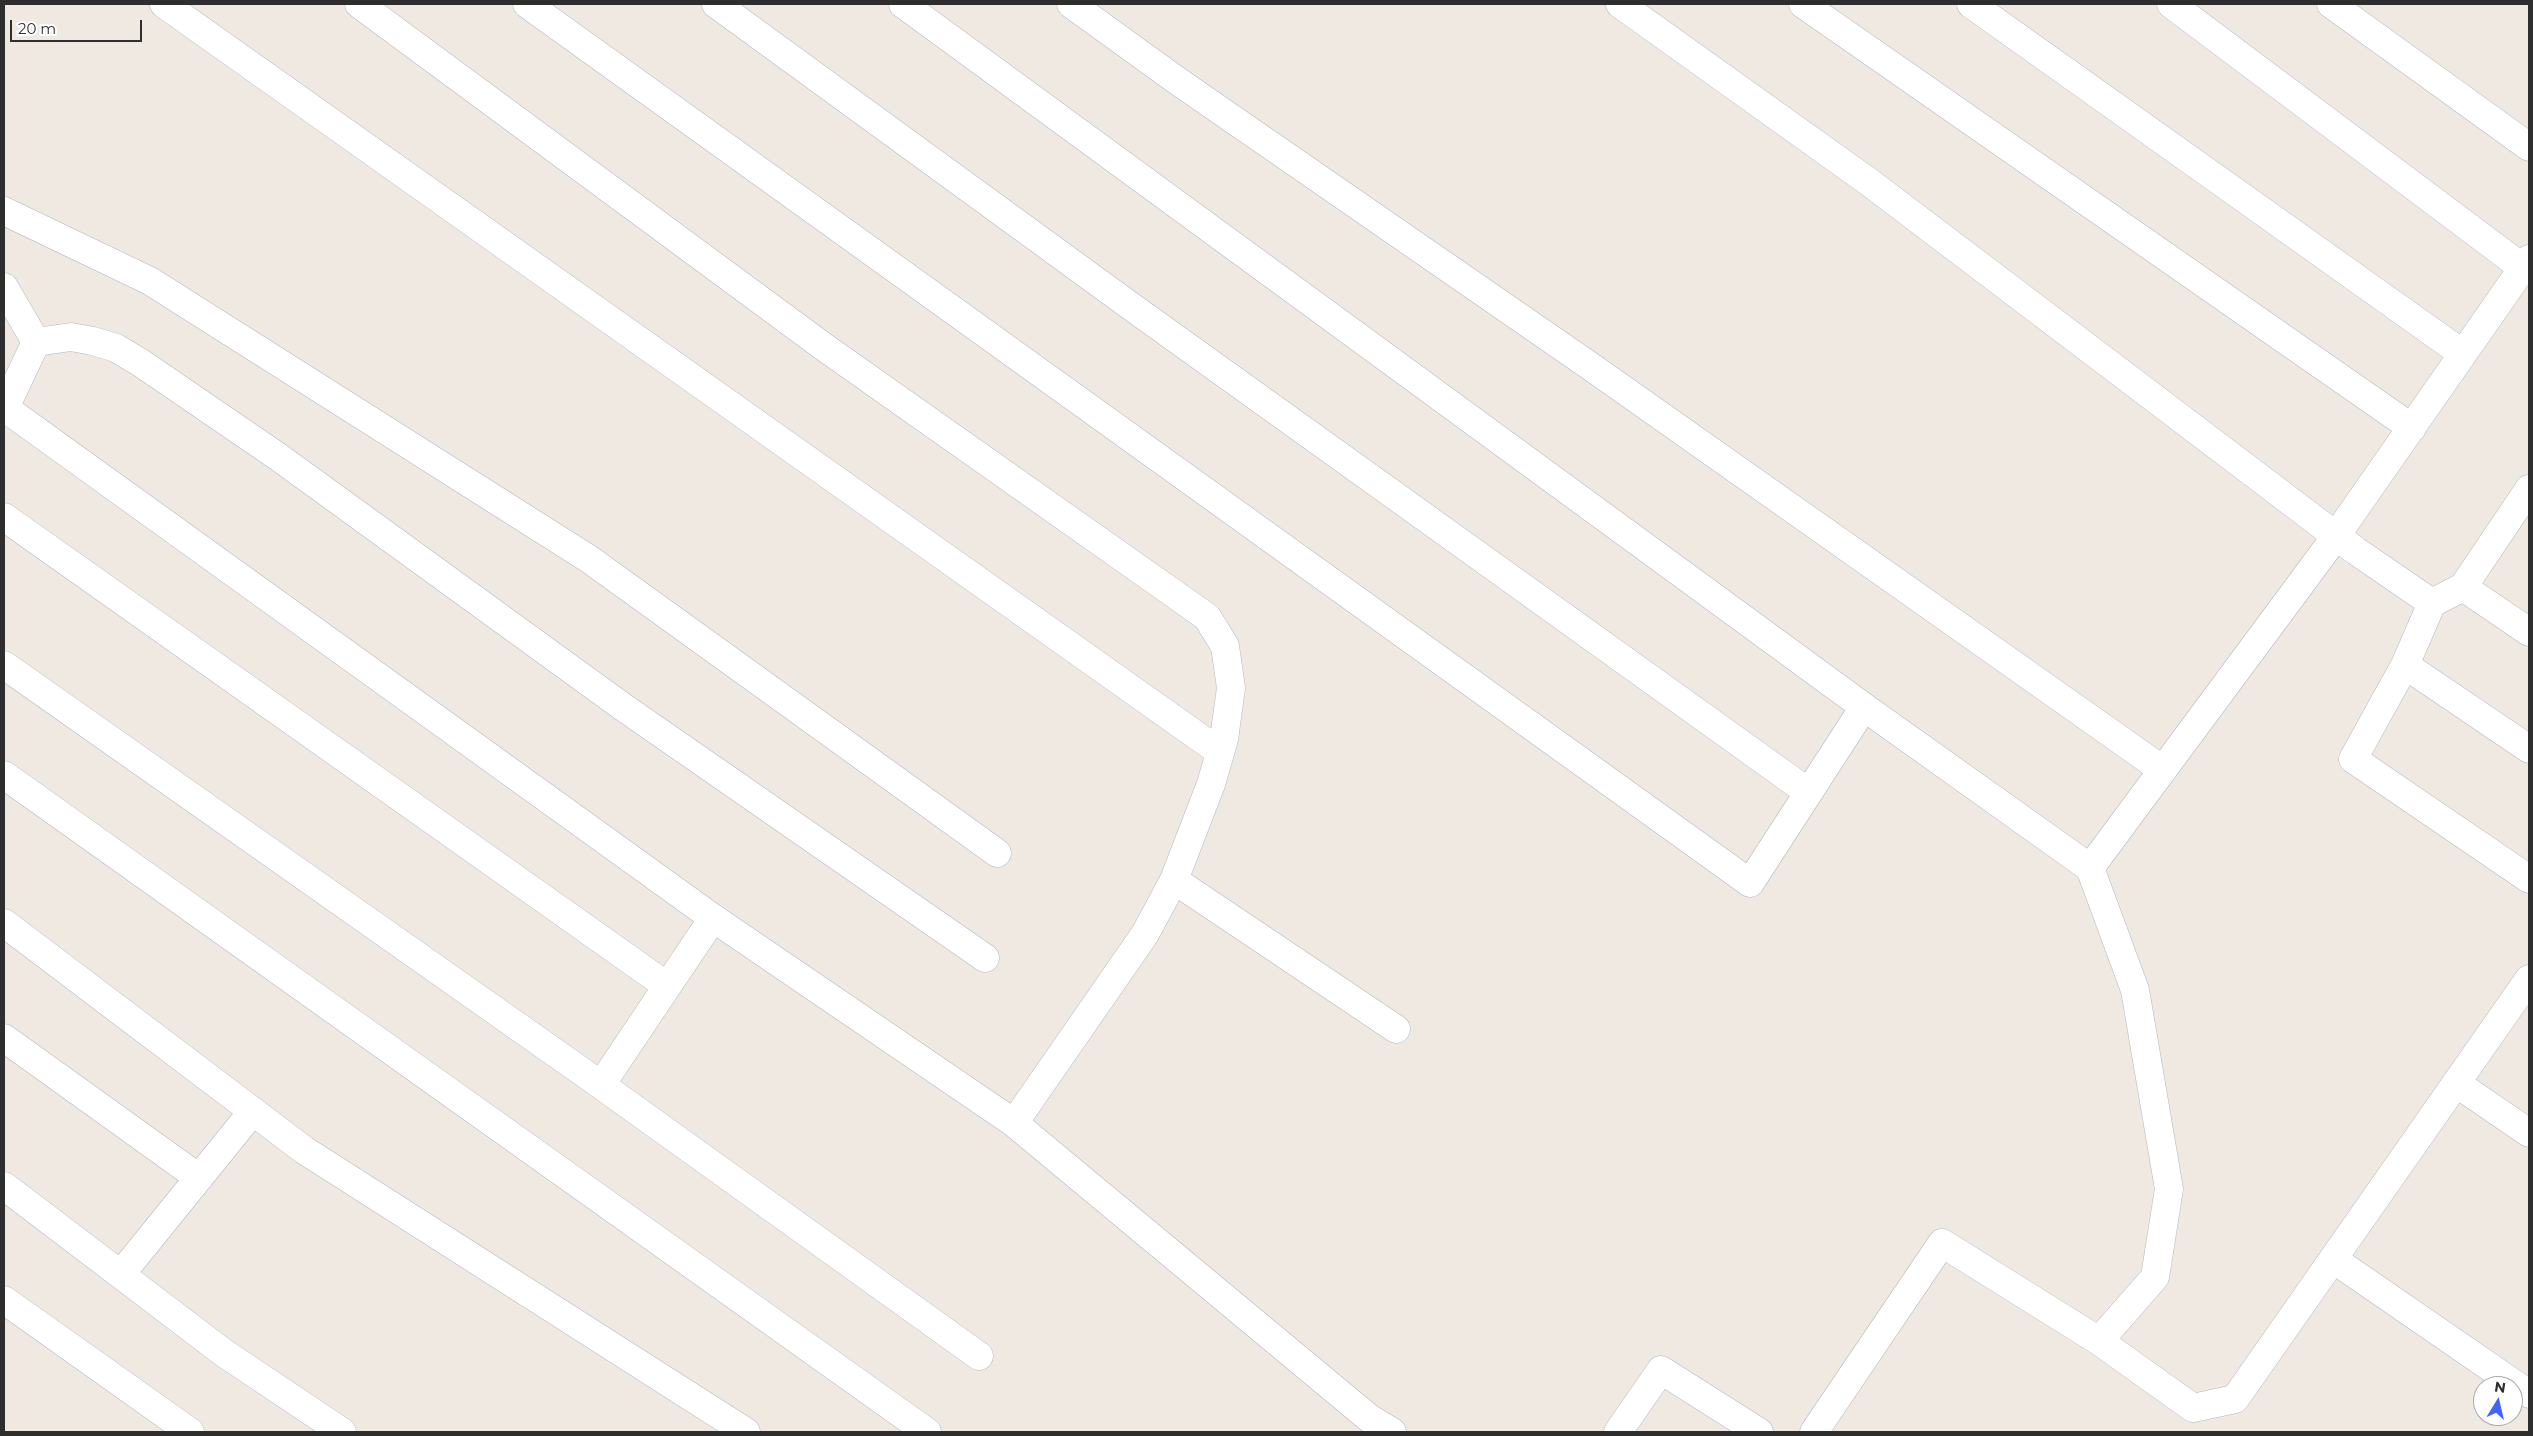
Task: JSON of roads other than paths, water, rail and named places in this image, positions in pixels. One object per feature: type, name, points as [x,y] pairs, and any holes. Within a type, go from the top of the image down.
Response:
[{"type":"street","points":[[164,4],[1220,752]]},
{"type":"street","points":[[358,4],[824,347],[1206,617],[1225,646],[1231,688],[1220,752],[1204,803],[1174,880],[1145,934],[1014,1122]]},
{"type":"street","points":[[527,4],[1750,882],[1864,707]]},
{"type":"street","points":[[716,4],[1152,322],[1808,792]]},
{"type":"street","points":[[903,4],[1864,707],[2090,868],[2136,990],[2169,1189],[2154,1277],[2099,1341]]},
{"type":"street","points":[[1071,4],[1178,82],[1590,366],[2164,770]]},
{"type":"street","points":[[1620,4],[1869,182],[2336,535],[2432,603]]},
{"type":"street","points":[[1803,4],[2412,428]]},
{"type":"street","points":[[1971,4],[2463,354]]},
{"type":"street","points":[[2090,868],[2336,535],[2526,263],[2171,4]]},
{"type":"street","points":[[2331,4],[2529,147]]},
{"type":"street","points":[[4,211],[150,281],[590,559],[997,854]]},
{"type":"street","points":[[4,287],[36,342]]},
{"type":"street","points":[[36,342],[70,338],[93,341],[116,348],[141,363],[277,456],[623,707],[985,958]]},
{"type":"street","points":[[36,342],[4,409],[713,918],[1014,1122],[1369,1418],[1392,1432]]},
{"type":"street","points":[[2529,489],[2463,587],[2432,603],[2405,665],[2353,759],[2529,879]]},
{"type":"street","points":[[4,516],[667,986]]},
{"type":"street","points":[[2463,587],[2529,632]]},
{"type":"street","points":[[4,665],[601,1085],[979,1356]]},
{"type":"street","points":[[2405,665],[2529,749]]},
{"type":"street","points":[[4,775],[927,1432]]},
{"type":"street","points":[[1174,880],[1396,1029]]},
{"type":"street","points":[[601,1085],[713,918]]},
{"type":"street","points":[[4,923],[304,1150],[746,1432]]},
{"type":"street","points":[[1825,1428],[1942,1243],[2099,1341],[2193,1408],[2236,1399],[2529,979]]},
{"type":"street","points":[[4,1038],[199,1178]]},
{"type":"street","points":[[2456,1083],[2529,1132]]},
{"type":"street","points":[[121,1274],[253,1111]]},
{"type":"street","points":[[4,1186],[224,1353],[342,1432]]},
{"type":"street","points":[[2333,1259],[2529,1394]]},
{"type":"street","points":[[4,1300],[190,1432]]},
{"type":"street","points":[[1618,1432],[1661,1370],[1759,1432]]}]
